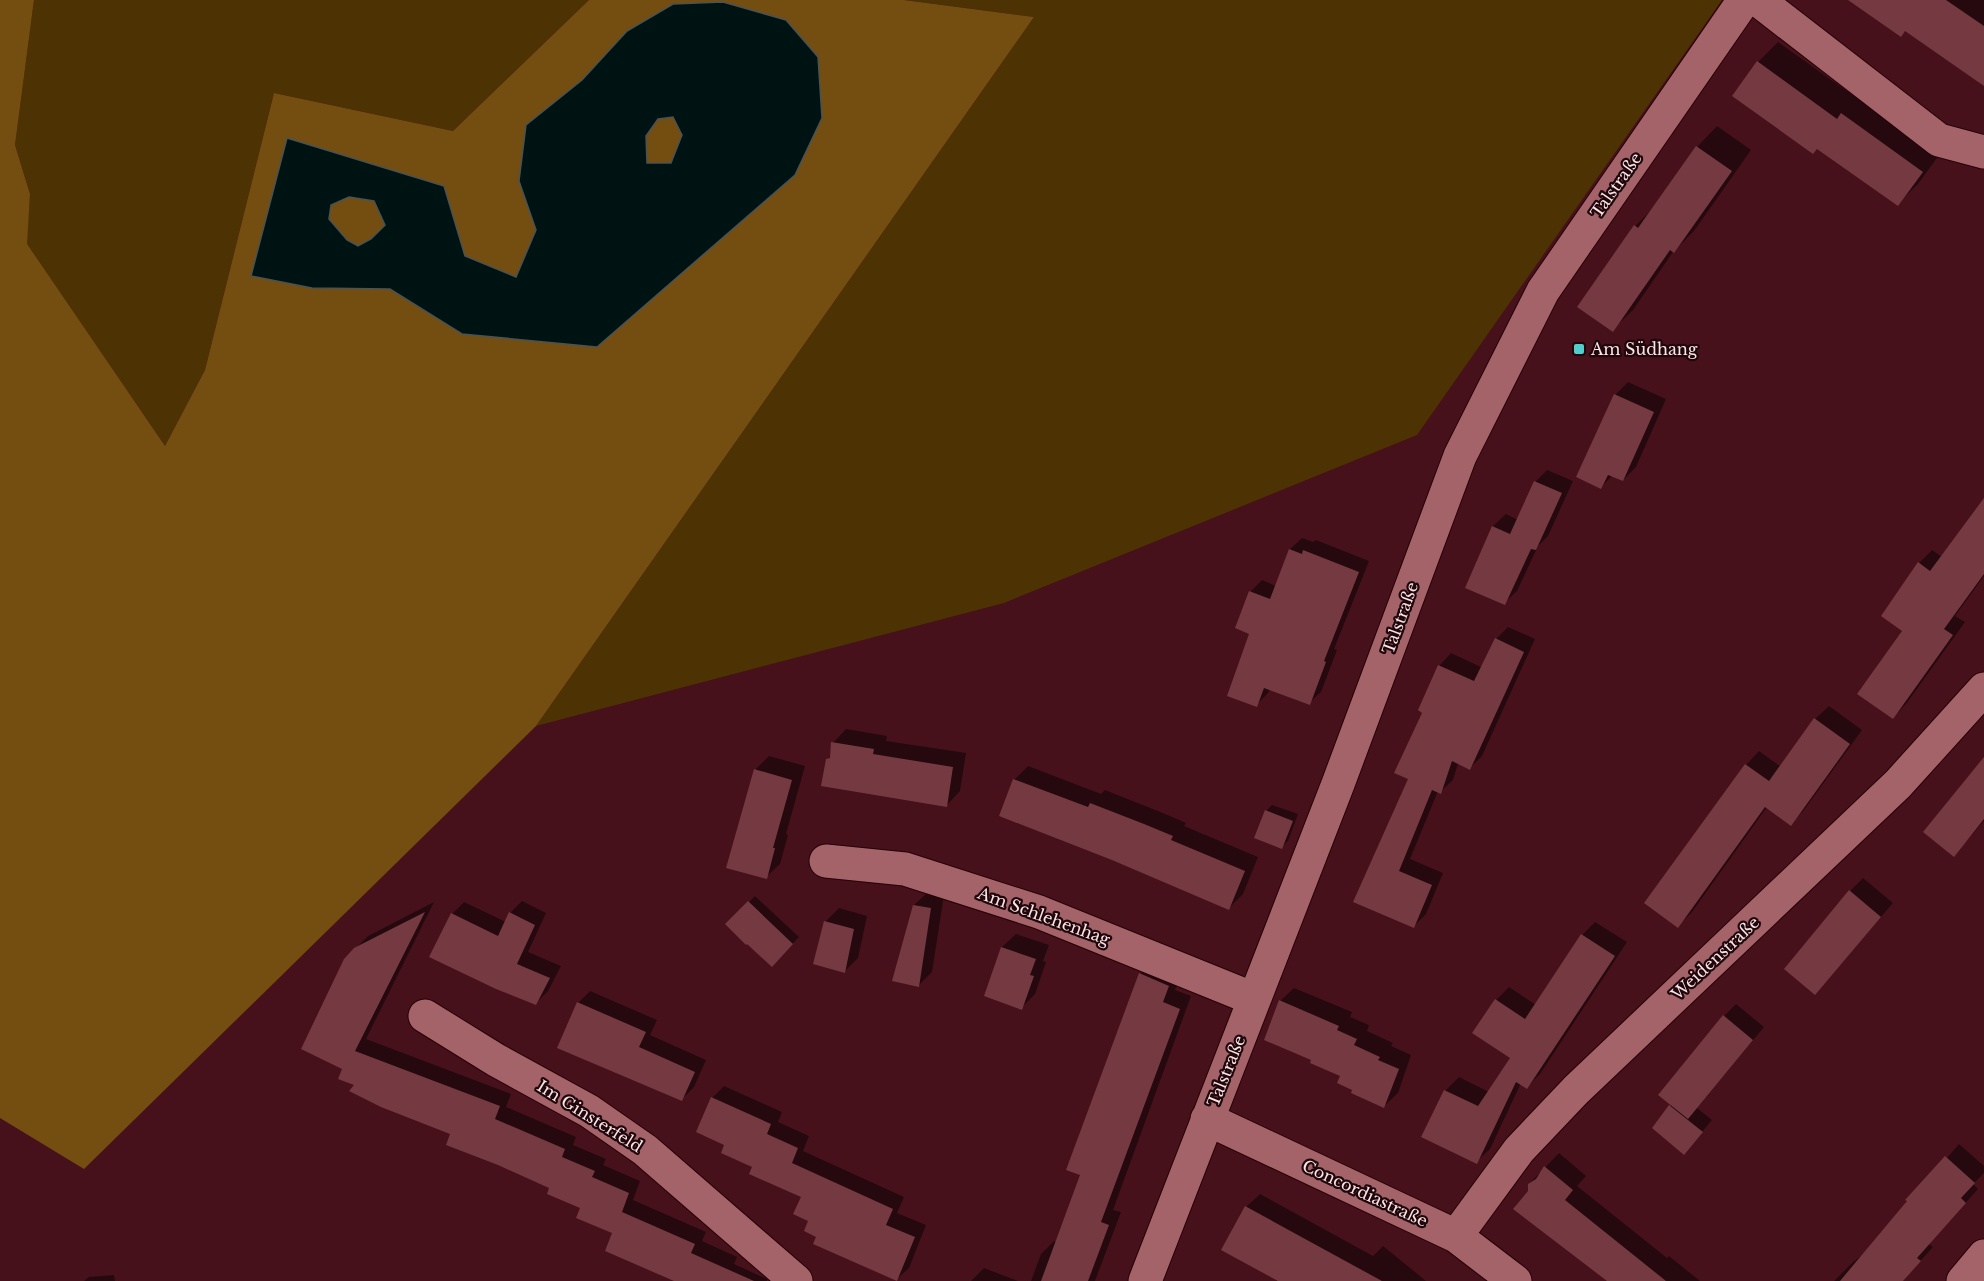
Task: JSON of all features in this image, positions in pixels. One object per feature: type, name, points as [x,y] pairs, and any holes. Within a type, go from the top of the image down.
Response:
[{"type":"street","name":"Talstraße","points":[[1145,1281],[1338,784],[1460,456],[1543,291],[1744,0]]},
{"type":"street","points":[[1758,0],[1940,140],[1977,152],[1984,152]]},
{"type":"street","name":"Weidenstraße","points":[[1456,1236],[1519,1150],[1576,1090],[1898,784],[1984,689]]},
{"type":"street","name":"Am Schlehenhag","points":[[826,861],[905,869],[1039,912],[1254,999]]},
{"type":"street","name":"Im Ginsterfeld","points":[[425,1016],[496,1060],[589,1111],[645,1150],[796,1281]]},
{"type":"street","name":"Concordiastraße","points":[[1207,1119],[1456,1236],[1515,1281]]},
{"type":"street","points":[[1962,1281],[1984,1256]]},
{"type":"shaded area","points":[[0,0],[34,0],[15,145],[30,194],[27,244],[165,446],[205,370],[274,93],[453,131],[589,0],[904,0],[1034,17],[536,726],[84,1169],[0,1118]],"holes":[[[627,31],[795,175],[462,334],[390,289],[252,276],[287,139],[444,186],[465,256],[516,277],[536,230],[519,181],[582,80]]]},
{"type":"shaded area","points":[[34,0],[589,0],[453,131],[274,93],[205,370],[165,446],[26,244],[30,194],[15,145]]},
{"type":"shaded area","points":[[904,0],[1722,0],[1417,435],[1004,603],[536,726],[1034,17]]},
{"type":"shaded area","points":[[723,2],[786,20],[818,57],[822,118],[795,175],[597,347],[462,334],[390,289],[312,288],[251,276],[287,138],[444,186],[465,256],[516,277],[536,230],[519,181],[526,125],[582,80],[627,31],[673,4]],"holes":[[[673,117],[682,135],[671,163],[647,163],[646,136],[658,119]],[[349,197],[374,201],[385,225],[371,239],[358,246],[347,240],[329,219],[331,205]]]},
{"type":"shaded area","points":[[673,117],[682,135],[671,164],[646,163],[646,136],[658,119]]},
{"type":"shaded area","points":[[349,197],[374,201],[385,225],[371,239],[358,246],[347,240],[329,219],[331,205]]},
{"type":"building","points":[[1848,0],[1946,0],[1984,26],[1984,86],[1905,31],[1901,37]]},
{"type":"building","points":[[1757,61],[1837,119],[1841,113],[1923,172],[1898,206],[1817,149],[1813,154],[1732,96]]},
{"type":"building","points":[[1696,146],[1732,171],[1674,253],[1670,250],[1613,332],[1577,307],[1634,225],[1638,228]]},
{"type":"building","points":[[1614,394],[1654,412],[1623,481],[1608,475],[1601,489],[1576,477]]},
{"type":"building","points":[[1534,481],[1562,493],[1536,550],[1531,549],[1505,605],[1465,588],[1492,526],[1510,534]]},
{"type":"building","points":[[1984,498],[1984,574],[1944,629],[1953,635],[1893,719],[1857,694],[1902,631],[1881,616],[1918,562],[1930,571]]},
{"type":"building","points":[[1289,549],[1302,554],[1303,550],[1359,572],[1324,661],[1326,662],[1310,705],[1264,688],[1257,707],[1227,696],[1249,634],[1235,628],[1249,591],[1270,599]]},
{"type":"building","points":[[1495,638],[1524,652],[1470,770],[1452,761],[1441,794],[1432,790],[1399,871],[1432,885],[1414,928],[1353,902],[1408,779],[1394,773],[1422,713],[1418,710],[1438,665],[1474,681]]},
{"type":"building","points":[[1814,718],[1850,744],[1791,826],[1765,807],[1678,928],[1644,903],[1745,764],[1769,781]]},
{"type":"building","points":[[831,742],[874,749],[873,754],[953,767],[947,807],[821,786],[826,759],[830,758]]},
{"type":"building","points":[[1984,757],[1984,819],[1954,857],[1923,832]]},
{"type":"building","points":[[754,769],[792,780],[767,879],[726,868]]},
{"type":"building","points":[[1013,779],[1088,807],[1090,803],[1144,824],[1173,836],[1171,840],[1245,871],[1229,910],[1112,860],[999,816]]},
{"type":"building","points":[[1265,810],[1293,821],[1282,849],[1254,838]]},
{"type":"building","points":[[1849,890],[1881,917],[1815,995],[1784,969]]},
{"type":"building","points":[[748,901],[793,944],[772,967],[725,924]]},
{"type":"building","points":[[913,905],[931,908],[919,987],[892,981]]},
{"type":"building","points":[[425,912],[355,1051],[500,1106],[495,1119],[565,1149],[562,1157],[595,1171],[592,1177],[629,1193],[622,1212],[695,1244],[691,1253],[754,1281],[674,1281],[605,1251],[612,1233],[576,1218],[580,1208],[547,1194],[549,1188],[446,1145],[450,1134],[381,1107],[349,1091],[354,1085],[338,1079],[342,1069],[301,1049],[344,959],[354,948]]},
{"type":"building","points":[[509,912],[535,925],[517,964],[550,978],[536,1005],[429,957],[451,913],[498,936]]},
{"type":"building","points":[[824,921],[854,929],[845,973],[813,964]]},
{"type":"building","points":[[1581,934],[1615,956],[1527,1089],[1516,1082],[1477,1164],[1421,1137],[1444,1090],[1478,1106],[1510,1058],[1472,1033],[1495,999],[1525,1019]]},
{"type":"building","points":[[1001,947],[1036,959],[1030,975],[1034,976],[1022,1010],[984,996]]},
{"type":"building","points":[[1139,973],[1169,986],[1163,1002],[1180,1009],[1101,1222],[1109,1225],[1088,1281],[1041,1281],[1080,1175],[1066,1170]]},
{"type":"building","points":[[1279,1000],[1339,1026],[1337,1030],[1357,1039],[1354,1045],[1380,1057],[1378,1060],[1399,1069],[1384,1108],[1351,1093],[1352,1090],[1337,1083],[1340,1076],[1310,1063],[1311,1060],[1264,1040]]},
{"type":"building","points":[[577,1002],[646,1032],[639,1047],[695,1072],[682,1101],[557,1048]]},
{"type":"building","points":[[1723,1015],[1753,1040],[1688,1119],[1658,1095]]},
{"type":"building","points":[[711,1097],[771,1124],[767,1134],[798,1148],[792,1163],[893,1209],[886,1225],[915,1237],[897,1281],[813,1244],[816,1237],[804,1231],[808,1221],[793,1214],[801,1197],[749,1174],[752,1167],[721,1153],[724,1145],[696,1132]]},
{"type":"building","points":[[1669,1105],[1703,1132],[1684,1155],[1652,1128]]},
{"type":"building","points":[[1945,1156],[1975,1183],[1961,1198],[1966,1203],[1917,1258],[1921,1261],[1903,1281],[1840,1281],[1907,1201],[1905,1200]]},
{"type":"building","points":[[1544,1166],[1573,1190],[1565,1200],[1666,1281],[1607,1281],[1513,1209],[1528,1191],[1528,1184],[1536,1179]]},
{"type":"building","points":[[1245,1206],[1382,1281],[1278,1281],[1221,1250]]},
{"type":"place","name":"Am Südhang","points":[[1579,349]]}]
